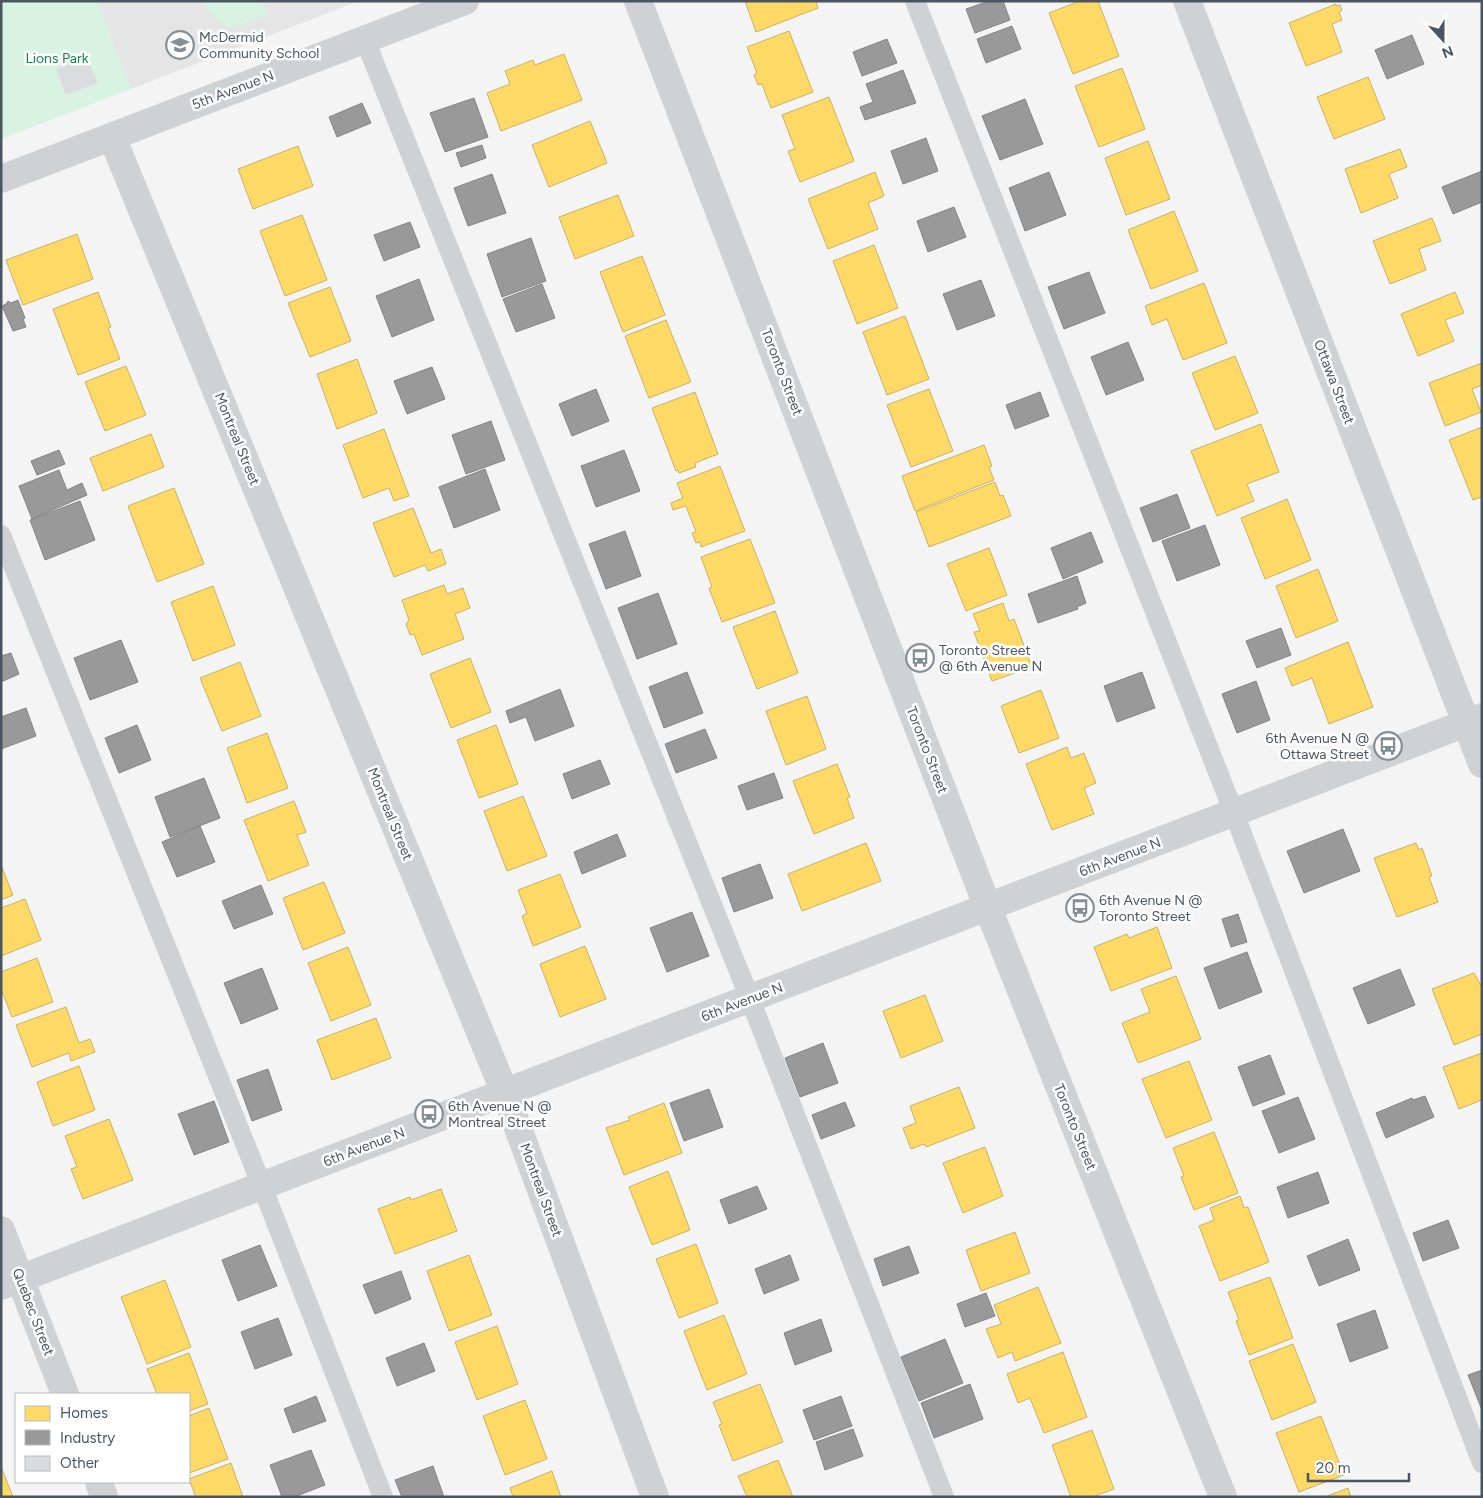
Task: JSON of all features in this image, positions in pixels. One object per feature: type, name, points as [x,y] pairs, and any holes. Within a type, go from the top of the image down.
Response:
[{"type":"street","name":"5th Avenue N","points":[[1,179],[465,1]]},
{"type":"street","name":"Toronto Street","points":[[638,1],[988,908],[1223,1497]]},
{"type":"street","name":"Ottawa Street","points":[[1186,1],[1474,720],[1482,764]]},
{"type":"street","name":"Montreal Street","points":[[112,137],[505,1093],[655,1497]]},
{"type":"street","name":"6th Avenue N","points":[[11,1283],[1474,720]]},
{"type":"street","name":"Quebec Street","points":[[1,1230],[11,1283],[65,1393]]},
{"type":"street","points":[[99,1483],[104,1497]]},
{"type":"lane","points":[[915,1],[1234,813],[1482,1464]]},
{"type":"lane","points":[[364,40],[750,999],[944,1497]]},
{"type":"lane","points":[[1,535],[262,1186],[383,1497]]},
{"type":"shaded area","name":"McDermid Community School","points":[[97,1],[359,1],[131,89]]},
{"type":"green space","name":"Lions Park","points":[[1,1],[97,1],[131,89],[1,139]]},
{"type":"green space","points":[[198,1],[263,1],[268,15],[229,29]]},
{"type":"building: Homes","points":[[745,1],[816,1],[818,8],[756,32]]},
{"type":"building: Homes","points":[[1080,1],[1098,1],[1119,56],[1073,74],[1049,13]]},
{"type":"building: Homes","points":[[1336,4],[1336,6],[1340,5],[1342,10],[1339,12],[1342,20],[1332,24],[1342,52],[1306,66],[1289,23]]},
{"type":"building: Homes","points":[[789,31],[813,92],[771,108],[762,84],[758,85],[754,75],[757,73],[747,47]]},
{"type":"building: Homes","points":[[564,54],[582,100],[501,131],[487,93],[510,84],[505,71],[533,60],[535,65]]},
{"type":"building: Homes","points":[[1122,68],[1145,129],[1099,147],[1075,86]]},
{"type":"building: Homes","points":[[1368,77],[1385,119],[1334,139],[1317,97]]},
{"type":"building: Homes","points":[[829,97],[854,161],[800,182],[788,151],[795,149],[782,115]]},
{"type":"building: Homes","points":[[590,121],[607,163],[549,187],[532,145]]},
{"type":"building: Homes","points":[[1148,141],[1170,199],[1126,215],[1105,158]]},
{"type":"building: Homes","points":[[298,146],[313,186],[253,209],[238,169]]},
{"type":"building: Homes","points":[[1400,149],[1407,167],[1389,174],[1398,198],[1361,213],[1345,169]]},
{"type":"building: Homes","points":[[875,172],[884,196],[868,203],[878,229],[828,249],[808,199]]},
{"type":"building: Homes","points":[[618,195],[634,236],[575,259],[559,217]]},
{"type":"building: Homes","points":[[1174,211],[1198,271],[1151,289],[1128,230]]},
{"type":"building: Homes","points":[[302,215],[327,280],[285,296],[260,231]]},
{"type":"building: Homes","points":[[1432,218],[1441,241],[1419,249],[1426,270],[1390,284],[1373,241]]},
{"type":"building: Homes","points":[[77,234],[93,279],[23,305],[6,260]]},
{"type":"building: Homes","points":[[874,245],[898,308],[857,324],[833,261]]},
{"type":"building: Homes","points":[[642,256],[665,315],[623,332],[600,272]]},
{"type":"building: Homes","points":[[1204,283],[1227,343],[1183,360],[1167,319],[1152,325],[1145,306]]},
{"type":"building: Homes","points":[[330,287],[351,341],[310,357],[288,303]]},
{"type":"building: Homes","points":[[98,292],[111,327],[108,328],[120,359],[78,375],[53,309]]},
{"type":"building: Homes","points":[[1455,292],[1464,313],[1445,320],[1454,341],[1418,356],[1401,314]]},
{"type":"building: Homes","points":[[905,316],[929,379],[887,395],[863,332]]},
{"type":"building: Homes","points":[[666,320],[691,382],[649,398],[625,336]]},
{"type":"building: Homes","points":[[1235,356],[1258,413],[1215,430],[1192,373]]},
{"type":"building: Homes","points":[[357,359],[377,413],[337,429],[317,374]]},
{"type":"building: Homes","points":[[1482,363],[1482,385],[1472,389],[1481,412],[1445,426],[1429,383]]},
{"type":"building: Homes","points":[[126,366],[146,415],[105,431],[85,382]]},
{"type":"building: Homes","points":[[929,389],[953,451],[911,467],[887,405]]},
{"type":"building: Homes","points":[[695,392],[718,454],[695,463],[696,467],[679,473],[678,470],[676,471],[652,408]]},
{"type":"building: Homes","points":[[1261,424],[1279,472],[1247,484],[1254,501],[1217,516],[1191,451]]},
{"type":"building: Homes","points":[[1482,427],[1482,497],[1473,500],[1449,440]]},
{"type":"building: Homes","points":[[384,429],[409,496],[394,501],[389,488],[363,498],[343,445]]},
{"type":"building: Homes","points":[[151,434],[164,467],[103,491],[90,458]]},
{"type":"building: Homes","points":[[984,445],[992,466],[989,467],[994,480],[915,511],[902,476]]},
{"type":"building: Homes","points":[[720,466],[745,531],[701,547],[700,542],[696,543],[692,533],[696,532],[686,506],[673,510],[671,503],[683,498],[677,483]]},
{"type":"building: Homes","points":[[995,482],[1000,496],[1003,495],[1011,516],[929,547],[916,512]]},
{"type":"building: Homes","points":[[174,488],[204,564],[157,582],[128,506]]},
{"type":"building: Homes","points":[[1287,499],[1311,560],[1265,579],[1241,518]]},
{"type":"building: Homes","points":[[413,508],[431,553],[441,549],[446,564],[428,571],[425,565],[394,577],[373,523]]},
{"type":"building: Homes","points":[[750,539],[775,603],[722,622],[709,588],[712,587],[701,557]]},
{"type":"building: Homes","points":[[989,548],[1007,595],[966,611],[947,564]]},
{"type":"building: Homes","points":[[1318,569],[1338,621],[1296,638],[1276,586]]},
{"type":"building: Homes","points":[[444,585],[447,594],[463,588],[470,608],[455,614],[464,639],[422,655],[414,634],[410,635],[406,624],[409,620],[402,600]]},
{"type":"building: Homes","points":[[213,586],[235,645],[193,661],[171,602]]},
{"type":"building: Homes","points":[[1003,603],[1009,621],[1014,619],[1032,667],[992,681],[974,632],[980,631],[973,614]]},
{"type":"building: Homes","points":[[775,611],[798,673],[757,689],[733,627]]},
{"type":"building: Homes","points":[[1348,642],[1373,707],[1329,724],[1312,678],[1292,686],[1285,668]]},
{"type":"building: Homes","points":[[470,658],[491,712],[451,728],[430,674]]},
{"type":"building: Homes","points":[[240,662],[261,716],[222,731],[200,678]]},
{"type":"building: Homes","points":[[1041,690],[1059,738],[1019,753],[1001,706]]},
{"type":"building: Homes","points":[[807,696],[826,749],[786,765],[766,711]]},
{"type":"building: Homes","points":[[496,725],[518,784],[479,798],[457,740]]},
{"type":"building: Homes","points":[[267,733],[288,788],[247,803],[227,748]]},
{"type":"building: Homes","points":[[1067,747],[1071,758],[1084,753],[1096,783],[1084,788],[1094,814],[1052,830],[1026,764]]},
{"type":"building: Homes","points":[[837,764],[850,797],[847,798],[854,818],[814,834],[793,781]]},
{"type":"building: Homes","points":[[523,796],[547,856],[507,871],[484,811]]},
{"type":"building: Homes","points":[[294,801],[306,832],[297,835],[309,865],[268,881],[244,820]]},
{"type":"building: Homes","points":[[866,843],[881,881],[802,911],[788,874]]},
{"type":"building: Homes","points":[[1416,843],[1419,850],[1422,848],[1432,876],[1429,877],[1438,902],[1397,917],[1374,858]]},
{"type":"building: Homes","points":[[1,865],[13,895],[1,900]]},
{"type":"building: Homes","points":[[560,874],[581,927],[533,946],[522,916],[527,913],[518,890]]},
{"type":"building: Homes","points":[[324,882],[345,933],[303,950],[283,898]]},
{"type":"building: Homes","points":[[25,899],[41,940],[1,956],[1,908]]},
{"type":"building: Homes","points":[[1157,927],[1172,968],[1111,991],[1094,947],[1127,934],[1129,938]]},
{"type":"building: Homes","points":[[585,946],[606,999],[560,1017],[540,964]]},
{"type":"building: Homes","points":[[348,947],[371,1005],[331,1021],[308,963]]},
{"type":"building: Homes","points":[[37,958],[53,1002],[12,1017],[1,989],[1,972]]},
{"type":"building: Homes","points":[[1474,973],[1482,987],[1482,1034],[1454,1045],[1432,989]]},
{"type":"building: Homes","points":[[1176,976],[1201,1039],[1138,1063],[1122,1023],[1150,1012],[1141,989]]},
{"type":"building: Homes","points":[[925,995],[943,1041],[901,1058],[883,1011]]},
{"type":"building: Homes","points":[[66,1007],[79,1043],[90,1039],[95,1052],[71,1061],[69,1053],[32,1067],[16,1025]]},
{"type":"building: Homes","points":[[376,1018],[391,1058],[332,1080],[317,1040]]},
{"type":"building: Homes","points":[[1482,1053],[1482,1100],[1459,1109],[1443,1067]]},
{"type":"building: Homes","points":[[1189,1061],[1212,1120],[1166,1138],[1142,1079]]},
{"type":"building: Homes","points":[[79,1066],[95,1110],[53,1126],[37,1082]]},
{"type":"building: Homes","points":[[959,1087],[975,1128],[926,1147],[924,1144],[911,1149],[903,1128],[916,1123],[910,1106]]},
{"type":"building: Homes","points":[[664,1103],[682,1153],[624,1175],[606,1128],[630,1120],[628,1117]]},
{"type":"building: Homes","points":[[109,1119],[133,1180],[83,1199],[71,1169],[77,1167],[65,1136]]},
{"type":"building: Homes","points":[[1214,1132],[1238,1193],[1194,1210],[1181,1177],[1184,1176],[1173,1148]]},
{"type":"building: Homes","points":[[985,1147],[1003,1196],[963,1213],[943,1163]]},
{"type":"building: Homes","points":[[668,1171],[690,1230],[652,1245],[629,1187]]},
{"type":"building: Homes","points":[[441,1189],[457,1231],[395,1254],[378,1209],[410,1197],[411,1200]]},
{"type":"building: Homes","points":[[1240,1196],[1244,1208],[1248,1207],[1269,1262],[1220,1281],[1199,1226],[1214,1220],[1210,1208]]},
{"type":"building: Homes","points":[[1015,1232],[1030,1273],[981,1291],[966,1250]]},
{"type":"building: Homes","points":[[696,1244],[718,1303],[679,1318],[656,1259]]},
{"type":"building: Homes","points":[[469,1255],[492,1315],[449,1331],[427,1271]]},
{"type":"building: Homes","points":[[1270,1277],[1293,1338],[1249,1355],[1236,1321],[1239,1320],[1228,1292]]},
{"type":"building: Homes","points":[[165,1280],[191,1347],[147,1364],[121,1297]]},
{"type":"building: Homes","points":[[1038,1287],[1061,1343],[1015,1361],[1012,1352],[998,1358],[986,1329],[1001,1324],[994,1305]]},
{"type":"building: Homes","points":[[724,1315],[747,1374],[707,1390],[684,1331]]},
{"type":"building: Homes","points":[[497,1326],[518,1384],[477,1400],[455,1342]]},
{"type":"building: Homes","points":[[1293,1344],[1316,1402],[1272,1420],[1249,1361]]},
{"type":"building: Homes","points":[[1063,1352],[1087,1417],[1044,1433],[1030,1398],[1018,1403],[1007,1374]]},
{"type":"building: Homes","points":[[189,1353],[208,1404],[190,1411],[190,1393],[157,1393],[147,1369]]},
{"type":"building: Homes","points":[[760,1384],[783,1442],[733,1461],[719,1425],[722,1424],[713,1402]]},
{"type":"building: Homes","points":[[525,1400],[547,1459],[505,1475],[483,1416]]},
{"type":"building: Homes","points":[[209,1408],[228,1459],[190,1473],[190,1416]]},
{"type":"building: Homes","points":[[1321,1416],[1344,1475],[1299,1492],[1276,1433]]},
{"type":"building: Homes","points":[[1092,1430],[1114,1489],[1092,1497],[1071,1497],[1052,1445]]},
{"type":"building: Homes","points":[[778,1460],[793,1497],[747,1497],[738,1476]]},
{"type":"building: Homes","points":[[231,1463],[243,1497],[196,1497],[190,1479]]},
{"type":"building: Homes","points":[[1,1467],[13,1497],[1,1497]]},
{"type":"building: Homes","points":[[552,1471],[561,1497],[513,1497],[510,1488]]},
{"type":"building: Homes","points":[[1348,1488],[1351,1497],[1325,1497]]},
{"type":"building: Industry","points":[[989,1],[1003,1],[1010,20],[975,33],[966,9]]},
{"type":"building: Industry","points":[[1012,26],[1021,49],[986,63],[977,39]]},
{"type":"building: Industry","points":[[1412,35],[1424,64],[1387,79],[1375,50]]},
{"type":"building: Industry","points":[[887,39],[897,63],[862,76],[853,52]]},
{"type":"building: Industry","points":[[903,70],[916,103],[865,120],[860,107],[873,102],[866,84]]},
{"type":"building: Industry","points":[[474,98],[488,137],[445,152],[430,113]]},
{"type":"building: Industry","points":[[1025,99],[1043,144],[1000,160],[982,116]]},
{"type":"building: Industry","points":[[362,103],[371,123],[337,137],[329,117]]},
{"type":"building: Industry","points":[[926,138],[938,171],[903,184],[891,151]]},
{"type":"building: Industry","points":[[482,145],[486,158],[461,167],[456,153]]},
{"type":"building: Industry","points":[[1482,171],[1482,202],[1453,214],[1442,187]]},
{"type":"building: Industry","points":[[1049,172],[1066,215],[1025,231],[1009,188]]},
{"type":"building: Industry","points":[[492,174],[506,213],[468,226],[454,188]]},
{"type":"building: Industry","points":[[954,207],[966,237],[928,252],[917,221]]},
{"type":"building: Industry","points":[[410,222],[420,247],[384,261],[374,235]]},
{"type":"building: Industry","points":[[531,238],[546,281],[502,297],[487,254]]},
{"type":"building: Industry","points":[[1089,272],[1105,313],[1064,329],[1048,287]]},
{"type":"building: Industry","points":[[419,279],[434,320],[392,337],[376,296]]},
{"type":"building: Industry","points":[[981,280],[995,316],[957,330],[943,294]]},
{"type":"building: Industry","points":[[542,284],[555,318],[516,332],[503,299]]},
{"type":"building: Industry","points":[[18,300],[25,318],[23,319],[26,327],[13,331],[2,306],[8,301],[11,303]]},
{"type":"building: Industry","points":[[1128,342],[1144,380],[1106,395],[1091,357]]},
{"type":"building: Industry","points":[[432,367],[445,399],[407,414],[394,381]]},
{"type":"building: Industry","points":[[596,389],[609,421],[572,436],[559,404]]},
{"type":"building: Industry","points":[[1040,392],[1049,416],[1015,429],[1006,405]]},
{"type":"building: Industry","points":[[491,421],[505,460],[466,474],[452,435]]},
{"type":"building: Industry","points":[[59,450],[65,464],[37,475],[31,461]]},
{"type":"building: Industry","points":[[624,450],[640,491],[596,507],[581,466]]},
{"type":"building: Industry","points":[[485,469],[500,510],[454,528],[439,487]]},
{"type":"building: Industry","points":[[59,470],[67,490],[82,483],[87,495],[32,519],[19,486]]},
{"type":"building: Industry","points":[[1177,494],[1190,528],[1153,542],[1140,508]]},
{"type":"building: Industry","points":[[80,501],[95,540],[45,560],[30,520]]},
{"type":"building: Industry","points":[[1205,525],[1220,565],[1177,581],[1162,541]]},
{"type":"building: Industry","points":[[625,531],[641,576],[606,589],[589,544]]},
{"type":"building: Industry","points":[[1091,532],[1103,562],[1063,579],[1051,548]]},
{"type":"building: Industry","points":[[1077,576],[1086,603],[1077,607],[1078,609],[1038,623],[1028,594]]},
{"type":"building: Industry","points":[[658,593],[677,644],[637,659],[618,608]]},
{"type":"building: Industry","points":[[1281,628],[1291,655],[1257,668],[1246,641]]},
{"type":"building: Industry","points":[[121,640],[138,682],[90,700],[74,658]]},
{"type":"building: Industry","points":[[11,653],[19,674],[1,682],[1,656]]},
{"type":"building: Industry","points":[[687,672],[703,713],[664,728],[649,687]]},
{"type":"building: Industry","points":[[1142,672],[1155,708],[1117,722],[1104,686]]},
{"type":"building: Industry","points":[[1256,681],[1270,720],[1237,733],[1222,694]]},
{"type":"building: Industry","points":[[560,689],[574,726],[535,741],[526,717],[510,723],[506,711]]},
{"type":"building: Industry","points":[[26,708],[36,736],[1,749],[1,717]]},
{"type":"building: Industry","points":[[137,725],[151,760],[119,773],[105,738]]},
{"type":"building: Industry","points":[[705,729],[717,758],[676,773],[665,744]]},
{"type":"building: Industry","points":[[600,760],[610,784],[572,799],[563,774]]},
{"type":"building: Industry","points":[[774,773],[783,798],[747,810],[738,786]]},
{"type":"building: Industry","points":[[204,778],[220,818],[170,837],[155,797]]},
{"type":"building: Industry","points":[[200,826],[215,862],[177,877],[162,842]]},
{"type":"building: Industry","points":[[1343,829],[1360,871],[1304,893],[1287,851]]},
{"type":"building: Industry","points":[[617,834],[626,856],[582,874],[574,852]]},
{"type":"building: Industry","points":[[760,864],[773,898],[734,912],[722,878]]},
{"type":"building: Industry","points":[[261,885],[273,914],[234,929],[222,901]]},
{"type":"building: Industry","points":[[692,912],[709,956],[667,972],[650,928]]},
{"type":"building: Industry","points":[[1238,914],[1247,942],[1231,947],[1222,919]]},
{"type":"building: Industry","points":[[1247,952],[1262,992],[1219,1009],[1204,968]]},
{"type":"building: Industry","points":[[262,968],[278,1009],[241,1024],[224,983]]},
{"type":"building: Industry","points":[[1400,969],[1415,1005],[1368,1024],[1353,988]]},
{"type":"building: Industry","points":[[823,1043],[838,1083],[800,1097],[785,1058]]},
{"type":"building: Industry","points":[[1270,1055],[1285,1094],[1253,1106],[1238,1067]]},
{"type":"building: Industry","points":[[268,1069],[282,1110],[252,1121],[237,1080]]},
{"type":"building: Industry","points":[[709,1089],[723,1127],[684,1141],[670,1103]]},
{"type":"building: Industry","points":[[1425,1096],[1434,1117],[1386,1138],[1376,1113],[1412,1098],[1413,1100]]},
{"type":"building: Industry","points":[[1298,1097],[1315,1139],[1279,1153],[1262,1111]]},
{"type":"building: Industry","points":[[214,1101],[229,1142],[194,1155],[178,1114]]},
{"type":"building: Industry","points":[[845,1102],[855,1126],[821,1139],[812,1115]]},
{"type":"building: Industry","points":[[1318,1172],[1329,1203],[1288,1218],[1277,1187]]},
{"type":"building: Industry","points":[[757,1186],[767,1209],[729,1224],[720,1200]]},
{"type":"building: Industry","points":[[1448,1220],[1459,1248],[1423,1261],[1413,1233]]},
{"type":"building: Industry","points":[[1348,1239],[1360,1270],[1319,1286],[1307,1256]]},
{"type":"building: Industry","points":[[260,1245],[277,1286],[238,1301],[222,1260]]},
{"type":"building: Industry","points":[[909,1246],[919,1273],[883,1286],[874,1259]]},
{"type":"building: Industry","points":[[790,1255],[799,1280],[764,1294],[755,1269]]},
{"type":"building: Industry","points":[[401,1271],[411,1299],[375,1314],[363,1285]]},
{"type":"building: Industry","points":[[986,1293],[995,1316],[965,1327],[957,1304]]},
{"type":"building: Industry","points":[[1375,1310],[1388,1348],[1350,1362],[1337,1324]]},
{"type":"building: Industry","points":[[278,1318],[292,1355],[255,1369],[241,1332]]},
{"type":"building: Industry","points":[[821,1319],[832,1351],[795,1365],[784,1333]]},
{"type":"building: Industry","points":[[945,1339],[963,1383],[919,1401],[901,1357]]},
{"type":"building: Industry","points":[[424,1343],[435,1371],[397,1386],[386,1358]]},
{"type":"building: Industry","points":[[1482,1370],[1482,1410],[1468,1375]]},
{"type":"building: Industry","points":[[970,1384],[983,1419],[934,1438],[921,1403]]},
{"type":"building: Industry","points":[[316,1396],[326,1421],[293,1433],[284,1409]]},
{"type":"building: Industry","points":[[841,1396],[852,1426],[814,1440],[803,1410]]},
{"type":"building: Industry","points":[[853,1429],[863,1456],[825,1470],[816,1442]]},
{"type":"building: Industry","points":[[311,1450],[325,1485],[294,1497],[282,1497],[270,1465]]},
{"type":"building: Industry","points":[[433,1466],[444,1497],[402,1497],[395,1480]]},
{"type":"building: Other","points":[[87,57],[98,83],[66,95],[56,69]]},
{"type":"place","name":"McDermid Community School","points":[[180,45]]},
{"type":"place","name":"Toronto Street @ 6th Avenue N","points":[[920,658]]},
{"type":"place","name":"6th Avenue N @ Ottawa Street","points":[[1388,746]]},
{"type":"place","name":"6th Avenue N @ Toronto Street","points":[[1080,908]]},
{"type":"place","name":"6th Avenue N @ Montreal Street","points":[[429,1114]]}]
